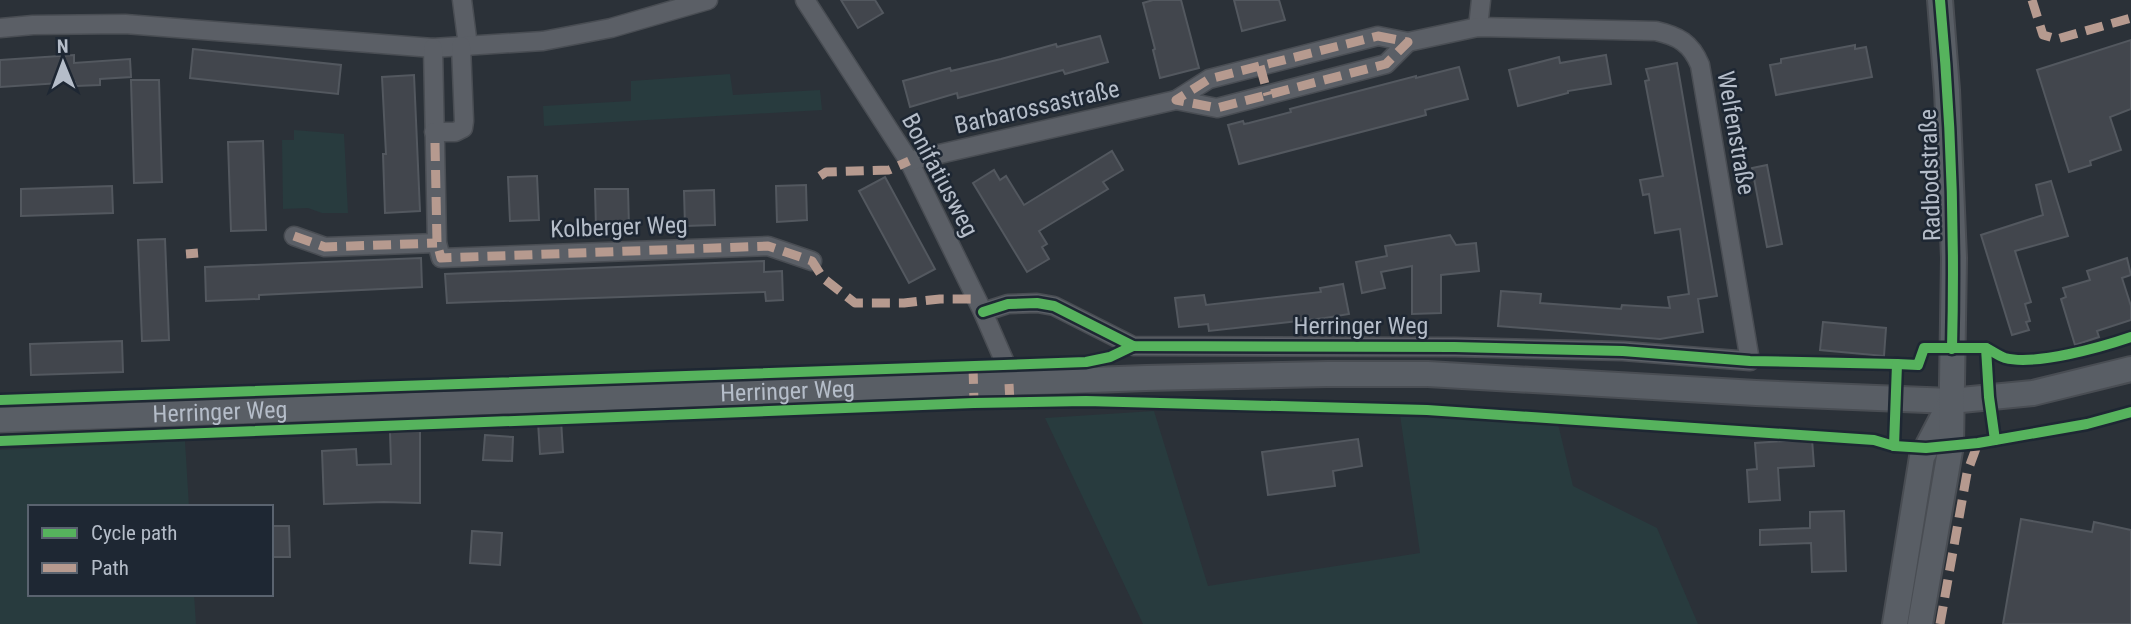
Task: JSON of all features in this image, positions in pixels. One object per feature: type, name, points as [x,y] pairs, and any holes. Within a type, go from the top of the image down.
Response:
[{"type":"main road","name":"Radbodstraße","points":[[1920,624],[1951,445],[1954,258],[1947,90],[1940,0]]},
{"type":"main road","name":"Herringer Weg","points":[[0,420],[1326,374],[1429,374],[1951,401],[2034,393],[2131,369]]},
{"type":"main road","points":[[1895,624],[1922,457],[1951,401]]},
{"type":"street","points":[[435,132],[455,132],[463,128],[464,46],[461,0]]},
{"type":"street","points":[[0,28],[125,24],[433,48],[543,41],[611,28],[708,0]]},
{"type":"street","name":"Bonifatiusweg","points":[[805,0],[909,161],[983,312],[1006,365],[1009,384]]},
{"type":"street","points":[[1478,27],[1481,0]]},
{"type":"street","name":"Barbarossastraße","points":[[909,161],[1176,100],[1209,79],[1378,36],[1408,42],[1478,27]]},
{"type":"street","name":"Welfenstraße","points":[[1478,27],[1656,31],[1683,40],[1691,48],[1700,65],[1750,361]]},
{"type":"street","name":"Barbarossastraße","points":[[1176,100],[1217,108],[1386,64],[1408,42]]},
{"type":"street","points":[[294,236],[325,247],[437,243],[433,48]]},
{"type":"street","name":"Kolberger Weg","points":[[437,243],[441,258],[768,246],[812,261]]},
{"type":"street","name":"Herringer Weg","points":[[983,312],[1008,304],[1037,303],[1054,306],[1133,346],[1455,347],[1623,351],[1750,361]]},
{"type":"shaded area","points":[[730,74],[733,95],[820,90],[822,110],[544,126],[543,106],[631,101],[631,81]]},
{"type":"shaded area","points":[[294,130],[344,134],[348,213],[322,213],[308,208],[283,209],[282,140],[294,140]]},
{"type":"shaded area","points":[[1154,411],[1208,586],[1420,553],[1400,415],[1558,424],[1573,486],[1657,528],[1698,624],[1143,624],[1045,418]]},
{"type":"shaded area","points":[[185,441],[189,505],[28,505],[28,596],[194,596],[196,624],[0,624],[0,450]]},
{"type":"building","points":[[841,0],[875,0],[883,13],[858,28]]},
{"type":"building","points":[[1153,0],[1181,0],[1199,68],[1160,78],[1143,3]]},
{"type":"building","points":[[1234,0],[1279,0],[1285,20],[1242,31]]},
{"type":"building","points":[[1100,36],[1108,62],[1065,74],[1063,70],[958,98],[957,93],[910,107],[903,81],[950,68],[951,71],[1056,44],[1057,47]]},
{"type":"building","points":[[2131,40],[2131,109],[2110,117],[2121,150],[2090,161],[2091,165],[2069,172],[2037,70]]},
{"type":"building","points":[[1855,45],[1855,49],[1866,47],[1872,77],[1776,95],[1770,65],[1781,63],[1781,59]]},
{"type":"building","points":[[193,49],[341,65],[338,94],[190,78]]},
{"type":"building","points":[[74,55],[74,63],[130,59],[131,77],[100,79],[100,85],[76,86],[75,82],[0,87],[0,60]]},
{"type":"building","points":[[1606,55],[1611,84],[1568,91],[1518,106],[1509,70],[1559,57],[1560,63]]},
{"type":"building","points":[[1677,63],[1717,296],[1698,299],[1703,332],[1660,339],[1498,326],[1501,291],[1541,294],[1540,303],[1621,309],[1622,305],[1670,308],[1668,297],[1689,294],[1680,229],[1655,233],[1649,194],[1643,195],[1640,180],[1663,176],[1645,81],[1649,80],[1646,69]]},
{"type":"building","points":[[1459,67],[1468,99],[1425,110],[1426,115],[1239,164],[1228,125],[1243,121],[1244,124],[1249,123],[1291,112],[1290,109],[1305,105]]},
{"type":"building","points":[[414,75],[420,211],[385,213],[383,154],[386,154],[382,77]]},
{"type":"building","points":[[131,80],[159,80],[162,182],[134,183]]},
{"type":"building","points":[[263,141],[266,230],[231,231],[228,142]]},
{"type":"building","points":[[1112,151],[1123,170],[1103,182],[1108,189],[1039,231],[1047,244],[1042,247],[1049,259],[1027,272],[973,183],[994,170],[1000,180],[1006,176],[1024,205]]},
{"type":"building","points":[[1767,165],[1782,244],[1767,247],[1752,168]]},
{"type":"building","points":[[537,176],[539,220],[510,221],[508,177]]},
{"type":"building","points":[[885,177],[935,269],[909,283],[859,191]]},
{"type":"building","points":[[2051,181],[2068,236],[2015,251],[2031,302],[2025,304],[2030,321],[2026,322],[2029,330],[2012,335],[1981,235],[2043,215],[2036,185]]},
{"type":"building","points":[[806,185],[807,220],[777,222],[776,186]]},
{"type":"building","points":[[112,186],[113,213],[21,216],[21,189]]},
{"type":"building","points":[[595,189],[628,189],[629,228],[596,229]]},
{"type":"building","points":[[714,190],[715,225],[685,226],[684,191]]},
{"type":"building","points":[[1450,235],[1456,245],[1476,243],[1479,271],[1441,275],[1441,313],[1412,314],[1412,266],[1381,272],[1385,288],[1362,293],[1356,262],[1387,256],[1385,246]]},
{"type":"building","points":[[165,239],[169,340],[142,341],[138,240]]},
{"type":"building","points":[[421,258],[422,287],[259,295],[259,299],[206,301],[205,267]]},
{"type":"building","points":[[2127,258],[2131,275],[2122,278],[2131,306],[2131,320],[2097,331],[2099,337],[2075,345],[2061,299],[2066,297],[2063,288],[2090,280],[2087,271]]},
{"type":"building","points":[[764,261],[764,272],[782,271],[783,300],[766,301],[765,292],[447,303],[445,274]]},
{"type":"building","points":[[1343,284],[1349,314],[1209,331],[1208,324],[1179,327],[1175,298],[1204,295],[1206,305],[1321,292],[1320,288]]},
{"type":"building","points":[[1823,322],[1886,328],[1884,356],[1820,350]]},
{"type":"building","points":[[122,341],[123,372],[31,375],[30,344]]},
{"type":"building","points":[[561,420],[563,452],[540,454],[538,422]]},
{"type":"building","points":[[420,431],[420,503],[324,504],[322,451],[356,449],[357,465],[391,464],[390,432]]},
{"type":"building","points":[[485,435],[513,437],[512,461],[483,460]]},
{"type":"building","points":[[1358,439],[1362,466],[1333,471],[1335,486],[1268,495],[1262,452]]},
{"type":"building","points":[[1812,439],[1814,466],[1778,468],[1780,500],[1749,502],[1747,470],[1757,469],[1755,443]]},
{"type":"building","points":[[1844,511],[1846,571],[1812,572],[1811,543],[1760,545],[1760,530],[1810,528],[1810,512]]},
{"type":"building","points":[[2021,519],[2092,532],[2094,522],[2131,530],[2131,624],[2003,624]]},
{"type":"building","points":[[273,526],[289,526],[290,557],[273,557]]},
{"type":"building","points":[[472,531],[502,533],[500,565],[470,563]]},
{"type":"marked path","points":[[2032,0],[2043,35],[2057,39],[2131,18]]},
{"type":"marked path","points":[[1378,36],[1408,42],[1386,64],[1217,108],[1176,100],[1209,79],[1378,36]]},
{"type":"marked path","points":[[1260,66],[1268,95]]},
{"type":"marked path","points":[[435,143],[437,243],[441,258],[768,246],[812,261],[823,278],[855,303],[977,299]]},
{"type":"marked path","points":[[820,176],[826,172],[889,170],[909,161]]},
{"type":"marked path","points":[[294,236],[325,247],[437,243]]},
{"type":"marked path","points":[[186,254],[198,253]]},
{"type":"marked path","points":[[973,366],[974,403]]},
{"type":"marked path","points":[[1009,384],[1010,402]]},
{"type":"marked path","points":[[1940,624],[1967,473],[1978,443]]},
{"type":"cycle path","points":[[1940,0],[1951,174],[1952,349]]},
{"type":"cycle path","points":[[983,312],[1008,304],[1037,303],[1054,306],[1133,346],[1455,347],[1623,351],[1750,361],[1897,364]]},
{"type":"cycle path","points":[[1986,348],[2005,358],[2033,360],[2086,350],[2131,337]]},
{"type":"cycle path","points":[[0,400],[1086,362],[1110,357],[1133,346]]},
{"type":"cycle path","points":[[1894,446],[1897,364],[1918,365],[1924,348],[1986,348],[1995,440]]},
{"type":"cycle path","points":[[0,441],[974,403],[1086,401],[1427,410],[1874,440],[1894,446],[1926,448],[1978,443],[2087,424],[2131,412]]}]
